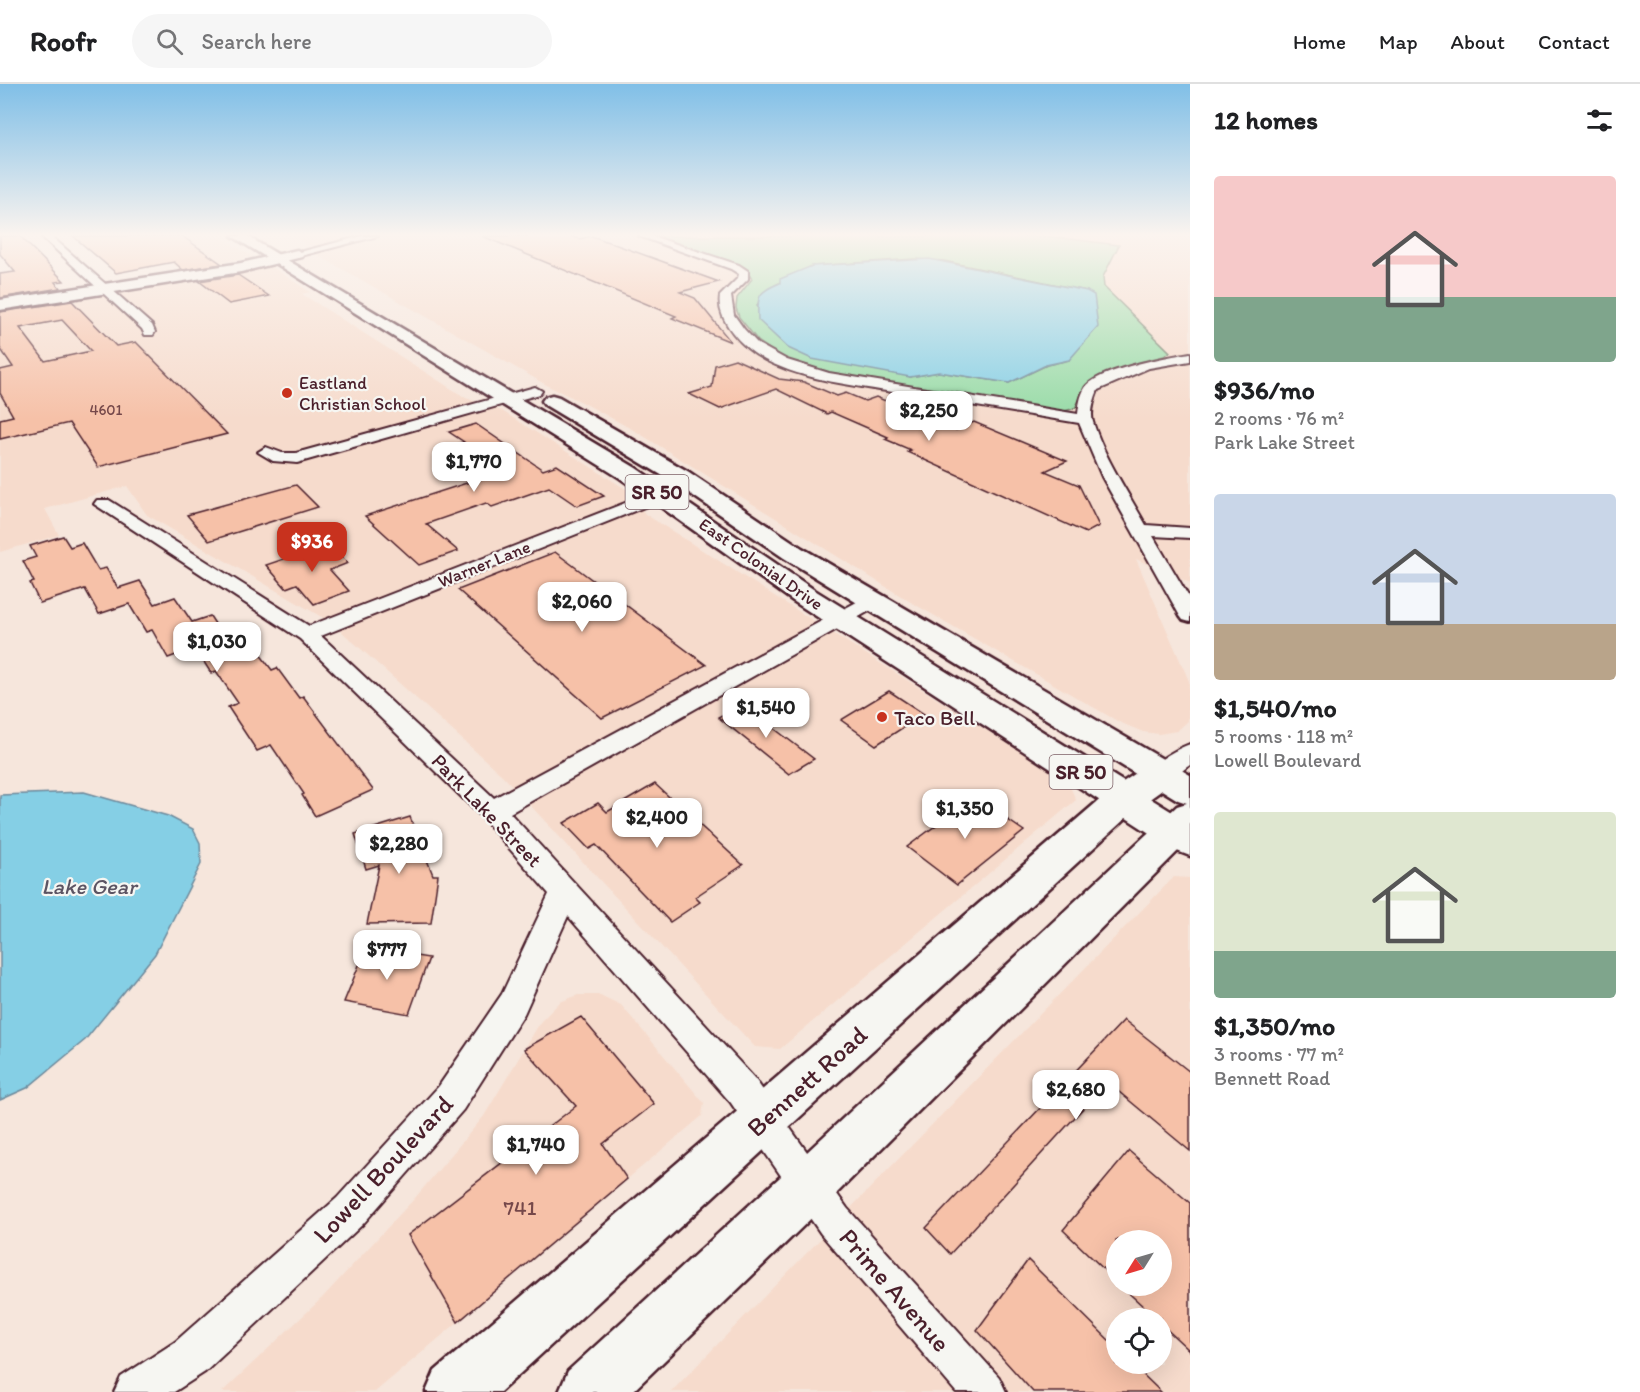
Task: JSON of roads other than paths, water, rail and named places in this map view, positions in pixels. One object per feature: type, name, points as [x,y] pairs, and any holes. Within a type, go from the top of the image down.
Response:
[{"type":"main road","points":[[0,303],[39,297]]},
{"type":"main road","name":"East Colonial Drive","points":[[341,297],[376,320],[511,389],[628,473],[841,619],[1142,786],[1190,791]]},
{"type":"main road","points":[[376,320],[416,325]]},
{"type":"main road","name":"East Colonial Drive","points":[[511,389],[542,395],[697,488],[873,601],[1142,786],[1185,829]]},
{"type":"main road","points":[[628,473],[665,485],[697,488]]},
{"type":"main road","points":[[661,494],[687,498],[740,517]]},
{"type":"main road","name":"Bennett Road","points":[[456,1392],[1142,786]]},
{"type":"main road","points":[[611,1384],[809,1185],[1185,829]]},
{"type":"street","points":[[115,297],[148,328],[149,332]]},
{"type":"street","points":[[725,297],[725,310],[757,350],[793,368],[828,377],[1085,420]]},
{"type":"street","points":[[1190,357],[1146,365],[1106,380],[1092,388],[1086,400],[1085,420],[1110,477],[1190,616]]},
{"type":"street","points":[[266,452],[279,458],[297,458],[511,389]]},
{"type":"street","name":"Warner Lane","points":[[307,634],[661,494]]},
{"type":"street","name":"Park Lake Street","points":[[103,504],[307,634],[492,811],[743,1091],[809,1185]]},
{"type":"street","points":[[1142,530],[1190,533]]},
{"type":"street","points":[[492,811],[873,601]]},
{"type":"street","points":[[1142,786],[1190,753]]},
{"type":"street","name":"Lowell Boulevard","points":[[136,1392],[190,1358],[350,1211],[452,1098],[513,1004],[565,891]]},
{"type":"street","name":"Prime Avenue","points":[[809,1185],[834,1221],[984,1392]]},
{"type":"water","points":[[760,297],[1094,297],[1098,327],[1069,360],[1046,365],[1009,383],[939,372],[910,377],[812,359],[788,348],[758,320]]},
{"type":"water","name":"Lake Gear","points":[[84,792],[168,816],[193,829],[200,843],[201,864],[155,954],[85,1040],[27,1088],[0,1100],[0,795]]},
{"type":"place","name":"Eastland Christian School","points":[[287,393]]},
{"type":"place","name":"Taco Bell","points":[[882,717]]}]
